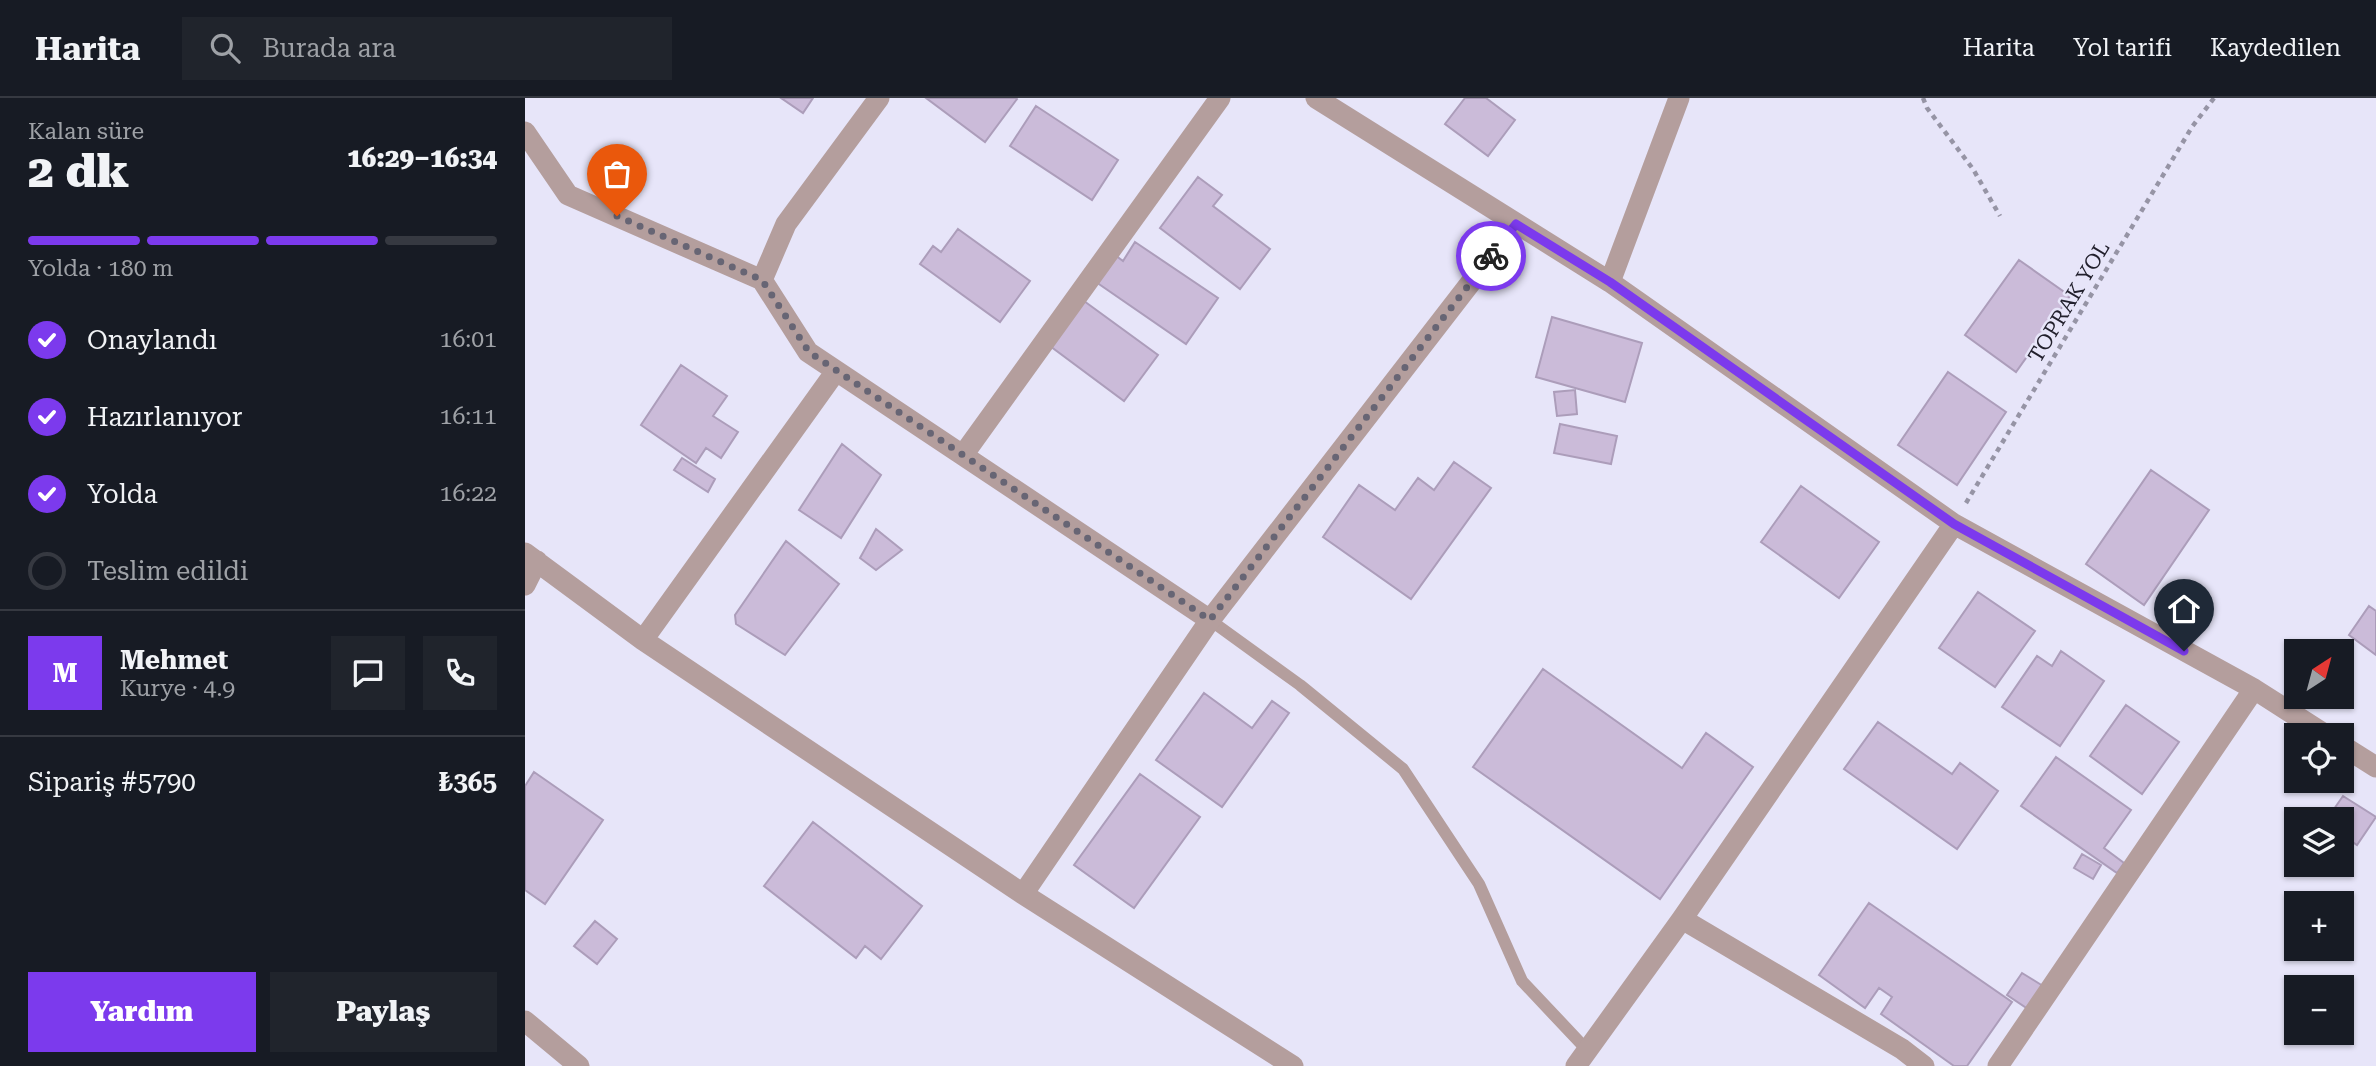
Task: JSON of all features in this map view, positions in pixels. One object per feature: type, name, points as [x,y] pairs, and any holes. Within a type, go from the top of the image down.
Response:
[{"type":"street","points":[[762,280],[786,224],[879,98]]},
{"type":"street","points":[[963,455],[1220,98]]},
{"type":"street","points":[[1316,98],[1610,282],[1954,524],[2254,690],[2307,723]]},
{"type":"street","points":[[1610,282],[1679,98]]},
{"type":"street","points":[[525,132],[568,195],[762,280],[809,352],[1210,620]]},
{"type":"street","points":[[1023,894],[1210,620],[1516,224]]},
{"type":"street","points":[[643,640],[837,371]]},
{"type":"street","points":[[1582,1058],[1682,919],[1954,524]]},
{"type":"street","points":[[525,585],[531,557],[643,640],[1023,894],[1283,1063]]},
{"type":"street","points":[[1998,1066],[2254,690]]},
{"type":"street","points":[[2354,753],[2376,767]]},
{"type":"street","points":[[1682,919],[1902,1049],[1924,1066]]},
{"type":"street","points":[[525,1021],[579,1066]]},
{"type":"lane","points":[[1210,620],[1300,685],[1403,769],[1479,884],[1522,981],[1582,1058]]},
{"type":"path","points":[[1923,98],[1927,108],[1973,169],[2000,216]]},
{"type":"path","name":"TOPRAK YOL","points":[[1954,524],[2192,127],[2214,98]]},
{"type":"building","points":[[781,98],[813,98],[803,113]]},
{"type":"building","points":[[926,98],[1016,98],[1017,99],[985,142]]},
{"type":"building","points":[[1465,98],[1486,98],[1515,120],[1488,156],[1445,124]]},
{"type":"building","points":[[1036,106],[1118,160],[1092,200],[1010,146]]},
{"type":"building","points":[[1198,177],[1222,195],[1213,206],[1270,249],[1240,289],[1160,228]]},
{"type":"building","points":[[958,229],[1030,281],[1000,322],[920,264],[933,246],[941,252]]},
{"type":"building","points":[[1135,242],[1218,298],[1186,344],[1096,282],[1115,255],[1123,261]]},
{"type":"building","points":[[2019,260],[2070,296],[2016,372],[1965,335]]},
{"type":"building","points":[[1084,301],[1158,355],[1124,401],[1050,346]]},
{"type":"building","points":[[1552,317],[1642,343],[1625,402],[1536,377]]},
{"type":"building","points":[[681,365],[727,396],[713,416],[738,432],[721,458],[706,448],[696,463],[641,425]]},
{"type":"building","points":[[1948,372],[2006,412],[1957,485],[1898,445]]},
{"type":"building","points":[[1575,390],[1577,414],[1557,416],[1554,392]]},
{"type":"building","points":[[1560,424],[1617,436],[1611,464],[1554,453]]},
{"type":"building","points":[[842,444],[881,475],[841,538],[799,510]]},
{"type":"building","points":[[682,458],[715,479],[708,492],[674,470]]},
{"type":"building","points":[[1454,462],[1491,488],[1411,599],[1323,537],[1359,485],[1395,510],[1418,478],[1434,490]]},
{"type":"building","points":[[2151,470],[2209,510],[2144,605],[2086,564]]},
{"type":"building","points":[[1801,486],[1879,542],[1839,598],[1761,542]]},
{"type":"building","points":[[876,529],[902,550],[876,570],[860,558]]},
{"type":"building","points":[[786,541],[839,584],[785,655],[736,624],[735,615]]},
{"type":"building","points":[[1978,592],[2035,631],[1995,687],[1939,648]]},
{"type":"building","points":[[2369,606],[2376,611],[2376,655],[2349,635]]},
{"type":"building","points":[[2061,651],[2104,681],[2060,746],[2002,707],[2037,656],[2052,666]]},
{"type":"building","points":[[1543,669],[1682,768],[1706,733],[1753,767],[1660,899],[1473,767]]},
{"type":"building","points":[[1204,693],[1252,728],[1272,701],[1289,713],[1222,807],[1156,760]]},
{"type":"building","points":[[2126,705],[2179,742],[2142,794],[2090,756]]},
{"type":"building","points":[[1878,722],[1952,774],[1960,763],[1998,791],[1957,849],[1844,769]]},
{"type":"building","points":[[2056,757],[2131,810],[2104,848],[2124,863],[2117,873],[2021,806]]},
{"type":"building","points":[[534,772],[603,820],[545,904],[525,890],[525,786]]},
{"type":"building","points":[[1140,774],[1200,817],[1134,908],[1074,865]]},
{"type":"building","points":[[2343,796],[2376,817],[2357,845],[2354,843],[2354,807],[2335,807]]},
{"type":"building","points":[[813,822],[922,906],[881,959],[865,946],[856,958],[764,886]]},
{"type":"building","points":[[2082,854],[2101,865],[2093,879],[2074,868]]},
{"type":"building","points":[[1869,903],[2012,1002],[1967,1066],[1954,1066],[1881,1014],[1892,997],[1879,988],[1865,1008],[1819,975]]},
{"type":"building","points":[[595,921],[617,939],[597,964],[574,946]]},
{"type":"building","points":[[2022,973],[2043,986],[2028,1009],[2007,995]]},
{"type":"way so far","points":[[617,216],[762,280],[809,352],[1210,620],[1491,256]]},
{"type":"route","points":[[1491,256],[1516,224],[1610,282],[1954,524],[2184,651]]}]
